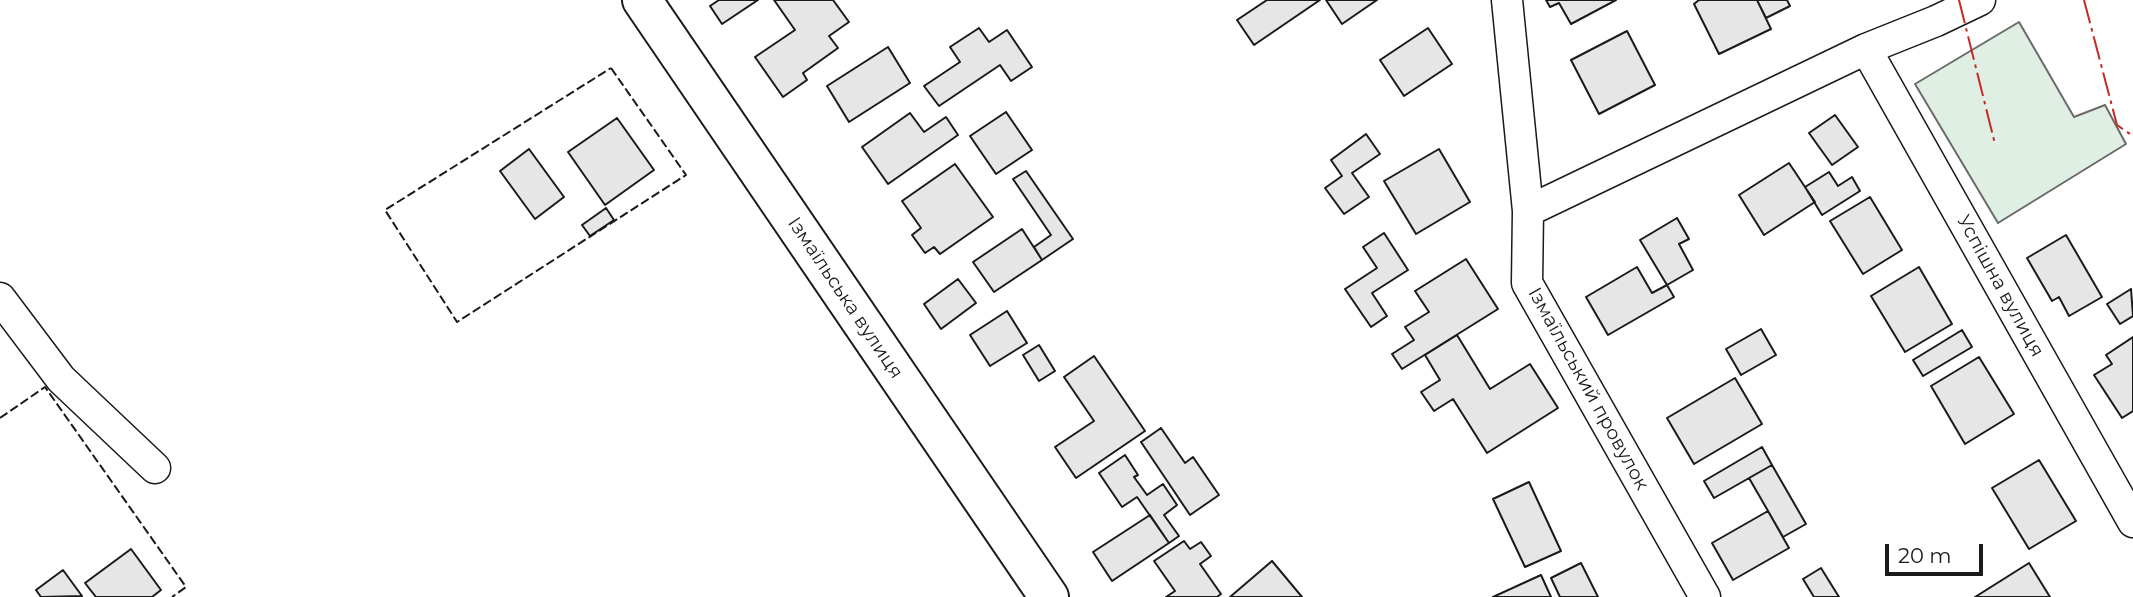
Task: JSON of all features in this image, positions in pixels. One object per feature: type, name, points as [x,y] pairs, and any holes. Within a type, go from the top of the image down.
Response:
[{"type":"main road","name":"Ізмаїльська вулиця","points":[[642,0],[1049,597]]},
{"type":"street","name":"Ізмаїльський провулок","points":[[1507,0],[1528,211],[1527,283],[1705,597]]},
{"type":"street","points":[[1528,211],[1866,49],[1933,11],[1980,0]]},
{"type":"street","name":"Успішна вулиця","points":[[1866,49],[2133,522]]},
{"type":"street","points":[[0,298],[61,379],[155,468]]},
{"type":"green space","points":[[2019,22],[2074,117],[2105,105],[2126,144],[1998,223],[1915,84]]},
{"type":"building","points":[[719,0],[758,0],[722,24],[710,6]]},
{"type":"building","points":[[774,0],[833,0],[849,22],[829,36],[838,48],[803,73],[807,80],[783,97],[755,57],[795,30]]},
{"type":"building","points":[[1267,0],[1320,0],[1254,45],[1237,20]]},
{"type":"building","points":[[1326,0],[1377,0],[1342,24]]},
{"type":"building","points":[[1546,0],[1616,0],[1571,24],[1559,3],[1550,7]]},
{"type":"building","points":[[1699,0],[1757,0],[1771,29],[1719,54],[1694,4]]},
{"type":"building","points":[[1757,0],[1787,0],[1790,6],[1766,18]]},
{"type":"building","points":[[979,28],[989,42],[1007,30],[1032,67],[1011,81],[1000,65],[939,106],[924,86],[960,62],[950,47]]},
{"type":"building","points":[[1428,28],[1452,64],[1404,96],[1380,60]]},
{"type":"building","points":[[1627,31],[1655,85],[1599,114],[1571,60]]},
{"type":"building","points":[[888,47],[910,83],[849,122],[827,86]]},
{"type":"building","points":[[1006,112],[1032,150],[996,174],[970,136]]},
{"type":"building","points":[[910,113],[924,132],[946,117],[958,135],[888,184],[862,147]]},
{"type":"building","points":[[1835,115],[1858,147],[1832,165],[1809,133]]},
{"type":"building","points":[[617,118],[654,170],[605,205],[568,152]]},
{"type":"building","points":[[1366,134],[1380,154],[1352,173],[1369,197],[1344,214],[1325,188],[1342,176],[1331,160]]},
{"type":"building","points":[[529,149],[564,197],[535,219],[500,171]]},
{"type":"building","points":[[1439,149],[1470,202],[1416,234],[1384,181]]},
{"type":"building","points":[[1789,163],[1815,202],[1764,235],[1739,195]]},
{"type":"building","points":[[955,164],[993,217],[940,254],[934,247],[925,253],[912,235],[921,228],[902,201]]},
{"type":"building","points":[[1026,171],[1073,239],[1042,260],[1034,247],[1051,235],[1013,179]]},
{"type":"building","points":[[1829,172],[1838,186],[1852,177],[1860,191],[1822,215],[1805,187]]},
{"type":"building","points":[[1870,197],[1902,250],[1863,274],[1830,221]]},
{"type":"building","points":[[606,208],[614,220],[590,236],[582,225]]},
{"type":"building","points":[[1677,218],[1689,239],[1679,244],[1693,270],[1667,285],[1640,240]]},
{"type":"building","points":[[1022,229],[1042,260],[994,292],[973,262]]},
{"type":"building","points":[[1384,233],[1408,270],[1372,293],[1387,316],[1371,327],[1345,289],[1377,268],[1363,247]]},
{"type":"building","points":[[2066,235],[2102,297],[2069,316],[2059,297],[2052,301],[2027,258]]},
{"type":"building","points":[[1466,259],[1498,309],[1402,369],[1392,354],[1414,340],[1405,327],[1429,312],[1415,291]]},
{"type":"building","points":[[1637,267],[1652,293],[1667,285],[1674,297],[1608,335],[1586,297]]},
{"type":"building","points":[[1919,267],[1952,324],[1905,352],[1871,296]]},
{"type":"building","points":[[958,279],[976,303],[941,329],[924,304]]},
{"type":"building","points":[[2131,289],[2133,316],[2120,324],[2107,304]]},
{"type":"building","points":[[1007,311],[1027,343],[990,366],[970,335]]},
{"type":"building","points":[[1761,329],[1776,355],[1741,375],[1726,349]]},
{"type":"building","points":[[1962,330],[1972,347],[1923,376],[1913,360]]},
{"type":"building","points":[[1457,335],[1490,389],[1530,364],[1558,408],[1487,453],[1453,399],[1434,411],[1421,392],[1440,380],[1425,355]]},
{"type":"building","points":[[2133,337],[2133,411],[2122,418],[2094,375],[2112,364],[2106,355]]},
{"type":"building","points":[[1039,345],[1055,371],[1039,381],[1023,355]]},
{"type":"building","points":[[1094,356],[1145,431],[1076,478],[1055,447],[1094,421],[1064,377]]},
{"type":"building","points":[[1979,357],[2014,414],[1965,444],[1931,386]]},
{"type":"building","points":[[1735,378],[1762,424],[1694,464],[1667,418]]},
{"type":"building","points":[[1161,428],[1185,463],[1193,457],[1219,495],[1190,515],[1141,442]]},
{"type":"building","points":[[1762,447],[1772,465],[1714,498],[1704,481]]},
{"type":"building","points":[[1125,455],[1138,475],[1134,477],[1147,495],[1163,484],[1177,505],[1164,515],[1179,536],[1169,543],[1137,497],[1122,507],[1099,473]]},
{"type":"building","points":[[2039,460],[2076,521],[2029,549],[1992,488]]},
{"type":"building","points":[[1772,465],[1806,524],[1783,537],[1749,478]]},
{"type":"building","points":[[1529,482],[1561,551],[1525,567],[1493,499]]},
{"type":"building","points":[[1768,511],[1789,548],[1733,580],[1712,543]]},
{"type":"building","points":[[1150,515],[1169,543],[1112,581],[1093,552]]},
{"type":"building","points":[[1184,541],[1190,549],[1201,542],[1211,556],[1200,564],[1221,594],[1217,597],[1166,597],[1175,591],[1154,561]]},
{"type":"building","points":[[131,549],[161,590],[152,597],[96,597],[85,583]]},
{"type":"building","points":[[1272,561],[1302,597],[1230,597]]},
{"type":"building","points":[[1581,563],[1598,597],[1560,597],[1551,578]]},
{"type":"building","points":[[2029,563],[2050,597],[1975,597]]},
{"type":"building","points":[[1821,568],[1839,597],[1814,597],[1803,579]]},
{"type":"building","points":[[63,570],[82,596],[41,597],[36,590]]},
{"type":"building","points":[[1541,575],[1551,597],[1493,597]]},
{"type":"fence","points":[[611,68],[686,175],[457,322],[385,210],[611,68]]},
{"type":"fence","points":[[0,418],[45,387],[186,587],[172,597]]},
{"type":"power","points":[[1959,0],[1995,144]]},
{"type":"power","points":[[2084,0],[2117,125],[2133,136]]}]
